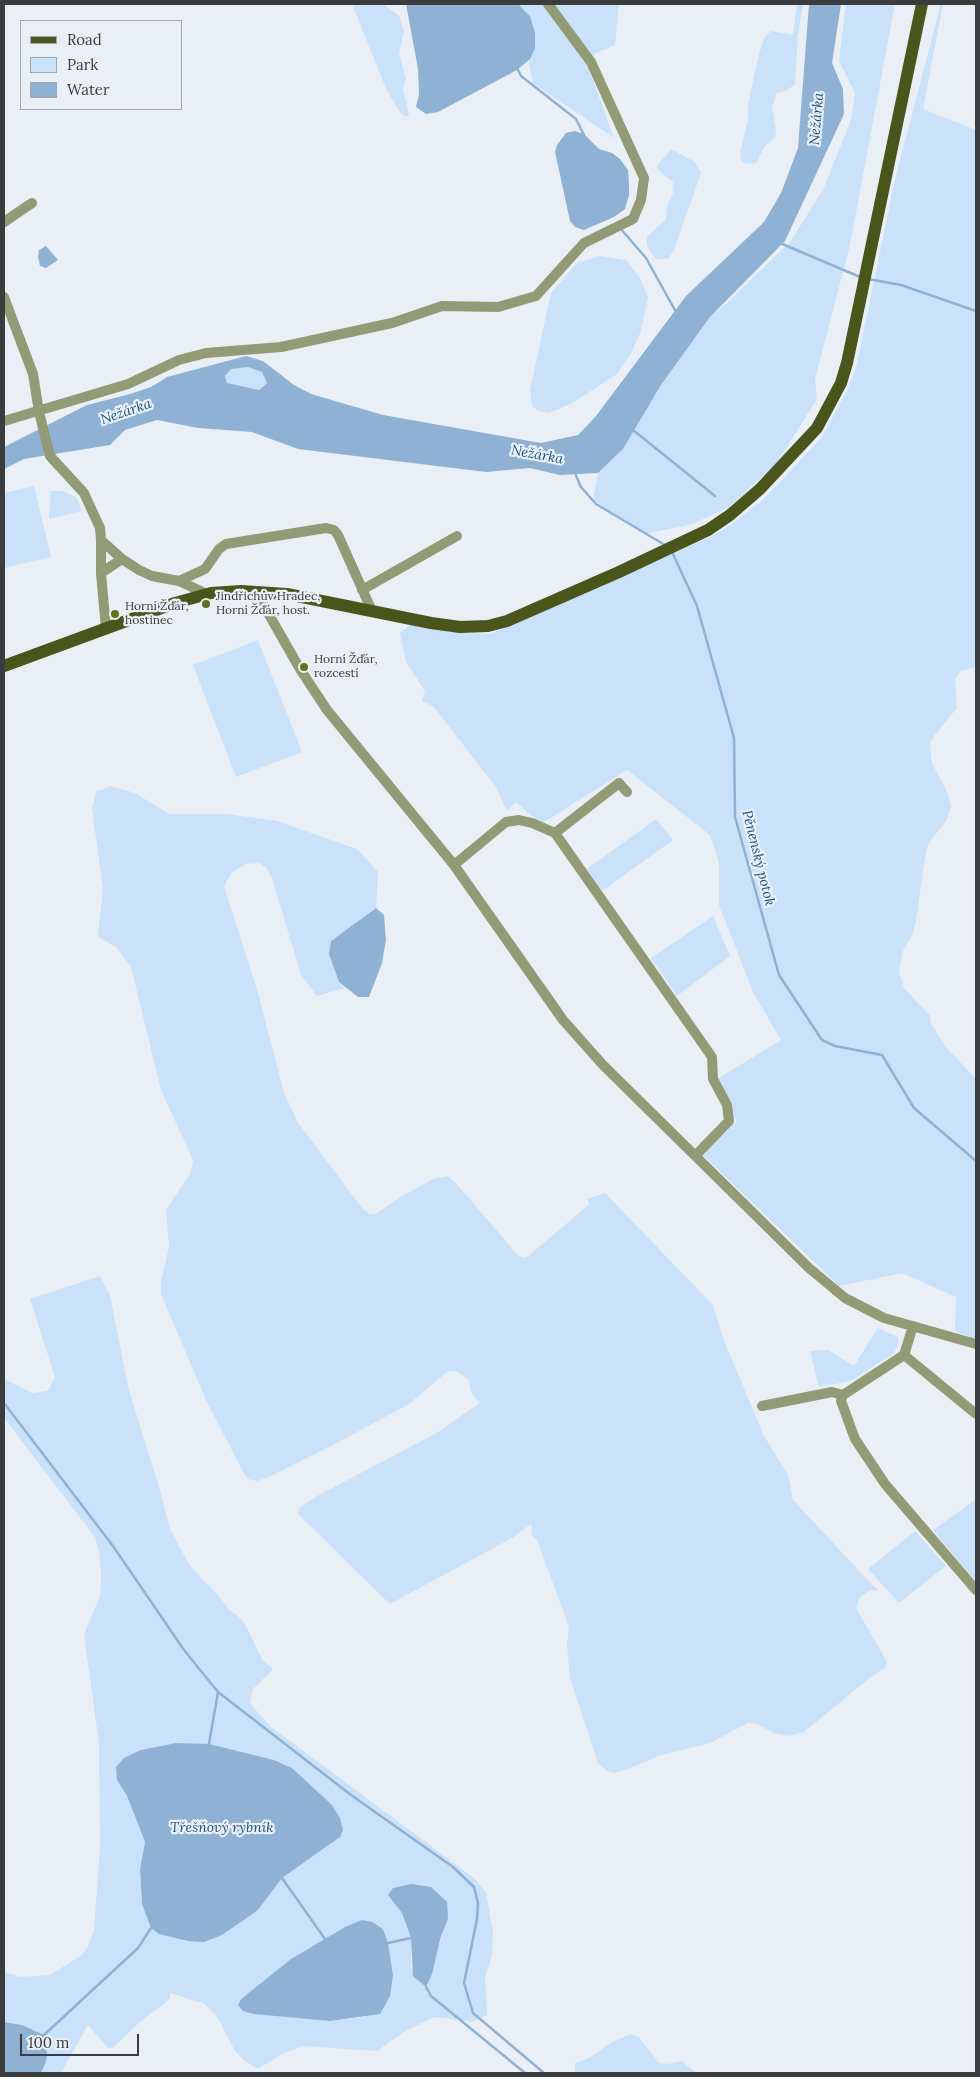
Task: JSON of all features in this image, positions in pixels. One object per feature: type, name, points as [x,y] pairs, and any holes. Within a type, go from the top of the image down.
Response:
[{"type":"main road","points":[[4,666],[206,594],[256,592],[287,594],[460,627],[488,626],[507,621],[708,530],[743,506],[795,453],[826,414],[841,383],[847,363],[922,4]]},
{"type":"street","points":[[4,420],[40,417],[128,384],[179,360],[206,353],[281,347],[392,323],[442,306],[498,308],[536,296],[584,243],[633,219],[641,200],[644,178],[591,62],[548,4]]},
{"type":"street","points":[[4,222],[32,203]]},
{"type":"street","points":[[4,297],[33,374],[40,417],[50,456],[84,493],[100,528],[101,573],[106,629]]},
{"type":"street","points":[[179,582],[205,569],[219,549],[226,544],[326,528],[334,530],[338,535],[372,611]]},
{"type":"street","points":[[362,590],[457,536]]},
{"type":"street","points":[[101,540],[122,558],[152,576],[179,582],[206,594]]},
{"type":"street","points":[[101,573],[122,558]]},
{"type":"street","points":[[256,592],[300,669],[327,710],[454,865],[563,1020],[603,1065],[809,1268],[845,1298],[884,1318],[976,1344]]},
{"type":"street","points":[[555,833],[619,783],[627,792]]},
{"type":"street","points":[[454,865],[506,822],[519,820],[532,823],[555,833],[712,1057],[713,1079],[727,1105],[729,1121],[696,1155]]},
{"type":"street","points":[[912,1326],[904,1355],[842,1396],[841,1401],[855,1439],[885,1484],[976,1590]]},
{"type":"street","points":[[904,1355],[976,1414]]},
{"type":"street","points":[[762,1406],[832,1392],[842,1396]]},
{"type":"green space","points":[[352,4],[383,4],[399,16],[404,31],[399,54],[406,78],[403,90],[409,113],[407,117],[401,114],[387,91]]},
{"type":"green space","points":[[512,4],[619,4],[615,45],[585,58],[614,138],[533,83],[529,62],[529,27]]},
{"type":"green space","points":[[797,4],[803,4],[798,35],[795,84],[786,91],[777,93],[772,107],[776,130],[775,138],[765,146],[756,163],[747,164],[741,161],[740,153],[748,120],[748,105],[764,38],[771,31],[793,35]]},
{"type":"green space","points":[[846,4],[895,4],[850,245],[815,379],[817,399],[776,464],[729,507],[692,524],[646,534],[593,500],[598,473],[623,449],[661,385],[710,317],[790,242],[823,190],[851,120],[855,93],[839,61]]},
{"type":"green space","points":[[941,4],[943,4],[923,109],[976,130],[976,667],[961,671],[955,679],[957,708],[934,736],[930,744],[932,763],[948,794],[951,806],[946,821],[929,843],[926,851],[916,920],[913,933],[902,953],[899,972],[904,988],[930,1016],[931,1023],[946,1047],[976,1079],[976,1339],[955,1331],[956,1297],[902,1273],[839,1286],[703,1155],[737,1121],[711,1083],[781,1040],[753,992],[719,905],[719,863],[710,835],[627,770],[541,824],[516,802],[507,811],[496,787],[433,706],[422,701],[425,691],[406,662],[400,633],[410,625],[464,633],[491,634],[710,537],[732,524],[765,498],[822,437],[847,391],[856,368],[896,175]]},
{"type":"green space","points":[[671,149],[695,162],[701,173],[674,250],[669,258],[658,260],[647,245],[647,237],[666,219],[667,206],[674,191],[673,182],[659,171],[657,166]]},
{"type":"green space","points":[[599,256],[626,260],[640,278],[648,297],[641,331],[631,353],[617,374],[574,402],[549,413],[538,411],[532,406],[530,390],[551,293],[577,263]]},
{"type":"green space","points":[[248,367],[262,372],[267,383],[258,390],[227,383],[225,376],[231,369]]},
{"type":"green space","points":[[34,486],[51,557],[4,568],[4,493]]},
{"type":"green space","points":[[51,491],[62,491],[76,497],[82,511],[49,519]]},
{"type":"green space","points":[[258,640],[302,752],[236,777],[193,665]]},
{"type":"green space","points":[[111,786],[135,793],[169,814],[227,814],[277,821],[357,849],[378,872],[376,908],[331,941],[339,982],[344,988],[317,996],[301,975],[272,878],[266,867],[259,863],[246,864],[232,872],[224,886],[258,993],[284,1093],[299,1124],[362,1208],[370,1214],[376,1214],[399,1198],[433,1179],[448,1176],[519,1256],[526,1258],[586,1207],[589,1204],[587,1199],[605,1193],[713,1305],[723,1338],[764,1436],[788,1475],[793,1500],[878,1591],[871,1590],[860,1597],[856,1608],[887,1662],[884,1669],[872,1676],[804,1732],[787,1736],[774,1733],[757,1724],[748,1723],[710,1743],[661,1755],[614,1773],[607,1771],[598,1763],[570,1678],[567,1645],[569,1627],[537,1540],[532,1536],[531,1524],[512,1538],[390,1604],[298,1514],[300,1507],[317,1496],[435,1434],[480,1403],[472,1394],[468,1379],[456,1371],[447,1372],[409,1404],[335,1444],[269,1477],[257,1481],[248,1479],[206,1400],[161,1294],[161,1282],[169,1247],[166,1210],[191,1172],[193,1160],[161,1090],[131,967],[116,947],[100,938],[98,934],[103,888],[92,809],[96,792]]},
{"type":"green space","points":[[656,819],[673,840],[602,891],[587,869]]},
{"type":"green space","points":[[713,916],[730,956],[677,996],[651,958]]},
{"type":"green space","points":[[100,1276],[110,1295],[128,1387],[170,1529],[190,1566],[218,1595],[229,1610],[238,1616],[246,1626],[263,1661],[273,1669],[253,1689],[250,1703],[270,1726],[475,1879],[486,1893],[493,1931],[492,1956],[485,1977],[487,2015],[472,2022],[435,2017],[407,2030],[377,2051],[303,2046],[282,2054],[258,2069],[243,2060],[234,2049],[218,2018],[205,2004],[170,1993],[170,1999],[141,2021],[114,2047],[108,2048],[88,2025],[61,2073],[41,2073],[46,2062],[22,2025],[4,2022],[4,1972],[20,1977],[50,1975],[82,1955],[88,1947],[94,1930],[100,1848],[99,1744],[84,1634],[100,1596],[99,1551],[95,1537],[4,1418],[4,1379],[32,1393],[48,1391],[55,1377],[30,1299]],"holes":[[[209,1744],[274,1760],[292,1768],[303,1862],[282,1878],[258,1910],[151,1928],[142,1904],[140,1869],[145,1842],[127,1796],[117,1780]],[[397,1905],[448,1919],[441,1936],[432,1974],[411,1968],[411,1938]],[[345,1927],[383,1929],[388,1943],[393,1975],[365,2017],[330,2021],[238,2006],[241,1999],[291,1959]]]},
{"type":"green space","points":[[878,1328],[898,1337],[899,1343],[894,1353],[851,1381],[819,1387],[810,1351],[828,1350],[854,1366]]},
{"type":"green space","points":[[976,1499],[976,1582],[933,1530]]},
{"type":"green space","points":[[915,1531],[946,1566],[899,1603],[868,1569]]},
{"type":"green space","points":[[631,2034],[639,2037],[659,2063],[669,2064],[681,2061],[697,2073],[575,2073],[575,2063],[589,2058],[612,2042]]},
{"type":"water","points":[[406,4],[518,4],[530,16],[535,33],[535,48],[530,59],[517,70],[438,112],[426,114],[416,107],[419,94],[418,69]]},
{"type":"water","name":"Nežárka","points":[[809,4],[841,4],[832,63],[843,89],[844,114],[785,241],[710,317],[661,385],[623,449],[598,473],[560,475],[530,468],[486,472],[298,449],[252,432],[198,428],[157,420],[125,430],[110,445],[24,459],[4,469],[4,447],[87,405],[151,387],[167,377],[246,356],[263,361],[294,385],[311,394],[383,415],[541,443],[578,435],[596,416],[686,296],[764,222],[781,193],[798,148]],"holes":[[[248,367],[262,372],[267,383],[259,390],[227,383],[225,376],[231,369]]]},
{"type":"water","points":[[575,131],[584,134],[599,149],[612,153],[620,159],[628,170],[629,195],[625,209],[614,217],[584,230],[575,227],[570,221],[555,152],[557,145],[566,133]]},
{"type":"water","points":[[46,246],[58,260],[46,268],[40,266],[38,257],[39,250]]},
{"type":"water","points":[[376,908],[384,915],[386,940],[382,963],[369,997],[358,997],[339,982],[329,954],[331,941]]},
{"type":"water","name":"Třešňový rybník","points":[[176,1743],[209,1744],[274,1760],[292,1768],[332,1805],[340,1818],[343,1830],[340,1837],[282,1878],[258,1910],[222,1935],[204,1942],[188,1941],[159,1934],[151,1928],[142,1904],[140,1869],[145,1842],[127,1796],[117,1780],[116,1767],[124,1758],[141,1750]]},
{"type":"water","points":[[411,1884],[431,1887],[447,1902],[448,1919],[441,1936],[432,1974],[426,1987],[413,1976],[411,1938],[402,1913],[388,1895],[393,1888]]},
{"type":"water","points":[[362,1920],[372,1922],[383,1929],[388,1943],[393,1975],[390,1996],[380,2014],[330,2021],[254,2014],[243,2011],[238,2005],[241,1999],[291,1959],[345,1927]]},
{"type":"water","points":[[4,2022],[22,2025],[44,2035],[47,2052],[46,2062],[41,2073],[4,2073]]},
{"type":"waterway","points":[[517,68],[521,76],[576,119],[584,135]]},
{"type":"waterway","points":[[620,228],[646,258],[676,312]]},
{"type":"waterway","points":[[780,243],[860,277]]},
{"type":"waterway","points":[[868,279],[901,285],[976,311]]},
{"type":"waterway","points":[[633,430],[715,496]]},
{"type":"waterway","name":"Pěnenský potok","points":[[574,471],[581,487],[596,504],[665,545]]},
{"type":"waterway","name":"Pěnenský potok","points":[[672,552],[697,606],[734,738],[735,817],[779,975],[822,1040],[835,1046],[882,1055],[914,1108],[976,1161]]},
{"type":"waterway","points":[[4,1403],[113,1546],[184,1650],[218,1692],[351,1795],[453,1867],[474,1887],[478,1903],[477,1919],[464,1983],[473,2013],[544,2073]]},
{"type":"waterway","points":[[209,1744],[218,1692]]},
{"type":"waterway","points":[[282,1878],[325,1939]]},
{"type":"waterway","points":[[44,2035],[138,1948],[151,1928]]},
{"type":"waterway","points":[[388,1943],[411,1938]]},
{"type":"waterway","points":[[426,1987],[431,1996],[525,2073]]},
{"type":"place","name":"Jindřichův Hradec, Horní Žďár, host.","points":[[206,604]]},
{"type":"place","name":"Horní Žďár, hostinec","points":[[115,614]]},
{"type":"place","name":"Horní Žďár, rozcestí","points":[[304,667]]}]
